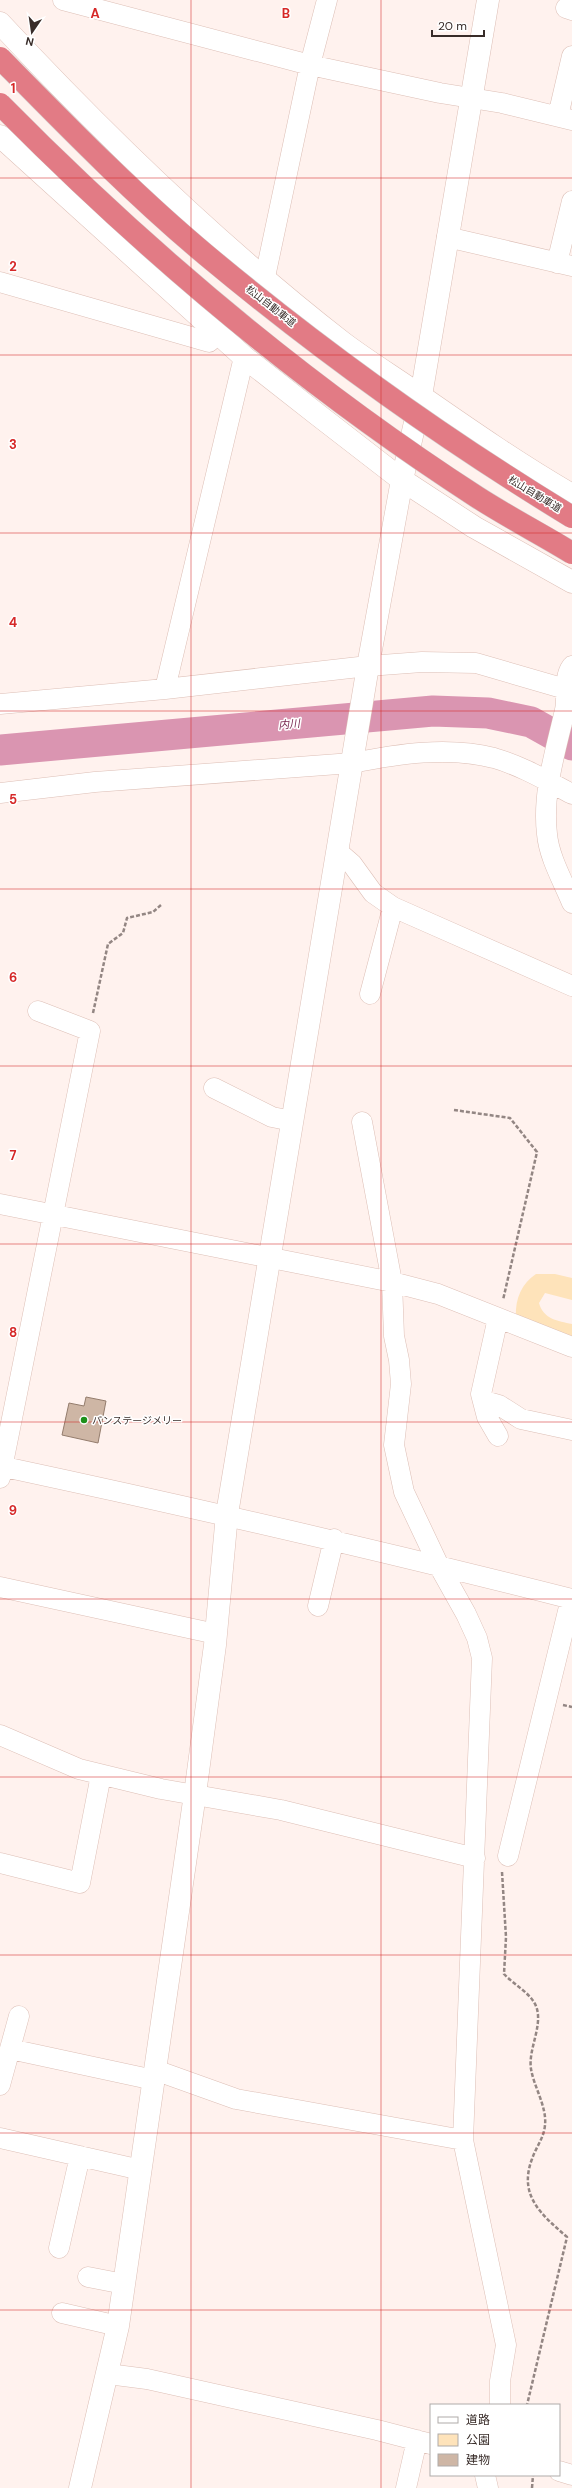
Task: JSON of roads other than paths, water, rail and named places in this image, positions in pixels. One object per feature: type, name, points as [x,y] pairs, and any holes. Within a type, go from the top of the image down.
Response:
[{"type":"highway","name":"松山自動車道","points":[[0,58],[82,141],[211,259],[352,370],[495,470],[572,517]]},
{"type":"highway","points":[[0,104],[61,165],[184,278],[330,394],[478,497],[572,553]]},
{"type":"street","points":[[63,0],[310,65],[565,118],[572,56]]},
{"type":"street","points":[[265,277],[310,65],[327,0]]},
{"type":"street","points":[[80,2488],[108,2374],[118,2326],[195,1794],[216,1634],[227,1514],[352,759],[402,480],[421,396],[488,0]]},
{"type":"street","points":[[0,23],[78,105],[157,182],[265,277],[343,342],[515,462],[572,495]]},
{"type":"street","points":[[0,136],[244,357],[402,480],[474,527],[572,582]]},
{"type":"street","points":[[447,237],[565,265],[572,201]]},
{"type":"street","points":[[0,282],[208,342],[218,333]]},
{"type":"street","points":[[165,689],[244,357]]},
{"type":"street","points":[[0,704],[368,669],[422,662],[476,663],[569,692]]},
{"type":"street","points":[[572,666],[567,676],[569,692],[546,799],[547,835],[572,903]]},
{"type":"street","points":[[0,792],[95,782],[448,751],[494,758],[550,779],[572,794]]},
{"type":"street","points":[[337,850],[352,864],[373,893],[393,908],[572,986]]},
{"type":"street","points":[[370,994],[393,908]]},
{"type":"street","points":[[38,1011],[90,1031],[1,1471],[227,1514],[438,1564],[572,1599],[508,1856]]},
{"type":"street","points":[[214,1088],[272,1117],[292,1121]]},
{"type":"street","points":[[362,1122],[392,1282],[394,1336],[399,1360],[401,1384],[394,1445],[404,1492],[438,1564],[478,1638],[482,1658],[463,2140],[506,2345],[500,2381],[500,2404]]},
{"type":"street","points":[[0,1204],[270,1256],[392,1282],[438,1294],[572,1347]]},
{"type":"street","points":[[498,1318],[481,1394],[485,1401],[487,1417],[498,1436]]},
{"type":"street","points":[[485,1401],[499,1405],[521,1419],[572,1430]]},
{"type":"street","points":[[318,1606],[334,1539]]},
{"type":"street","points":[[0,1587],[216,1634]]},
{"type":"street","points":[[0,1735],[52,1759],[101,1774],[161,1789],[281,1810],[475,1858]]},
{"type":"street","points":[[0,1863],[80,1883],[101,1774]]},
{"type":"street","points":[[0,2085],[19,2016]]},
{"type":"street","points":[[10,2049],[154,2075],[236,2099],[463,2140]]},
{"type":"street","points":[[0,2138],[140,2170]]},
{"type":"street","points":[[59,2248],[80,2156]]},
{"type":"street","points":[[88,2277],[124,2284]]},
{"type":"street","points":[[62,2313],[118,2326]]},
{"type":"street","points":[[108,2374],[147,2379],[424,2442],[406,2488]]},
{"type":"street","points":[[560,2471],[572,2475]]},
{"type":"street","points":[[485,2476],[488,2488]]},
{"type":"waterway","name":"内川","points":[[0,750],[433,711],[488,713],[531,722],[572,745]]},
{"type":"place","name":"パンステージメリー","points":[[84,1420]]}]
